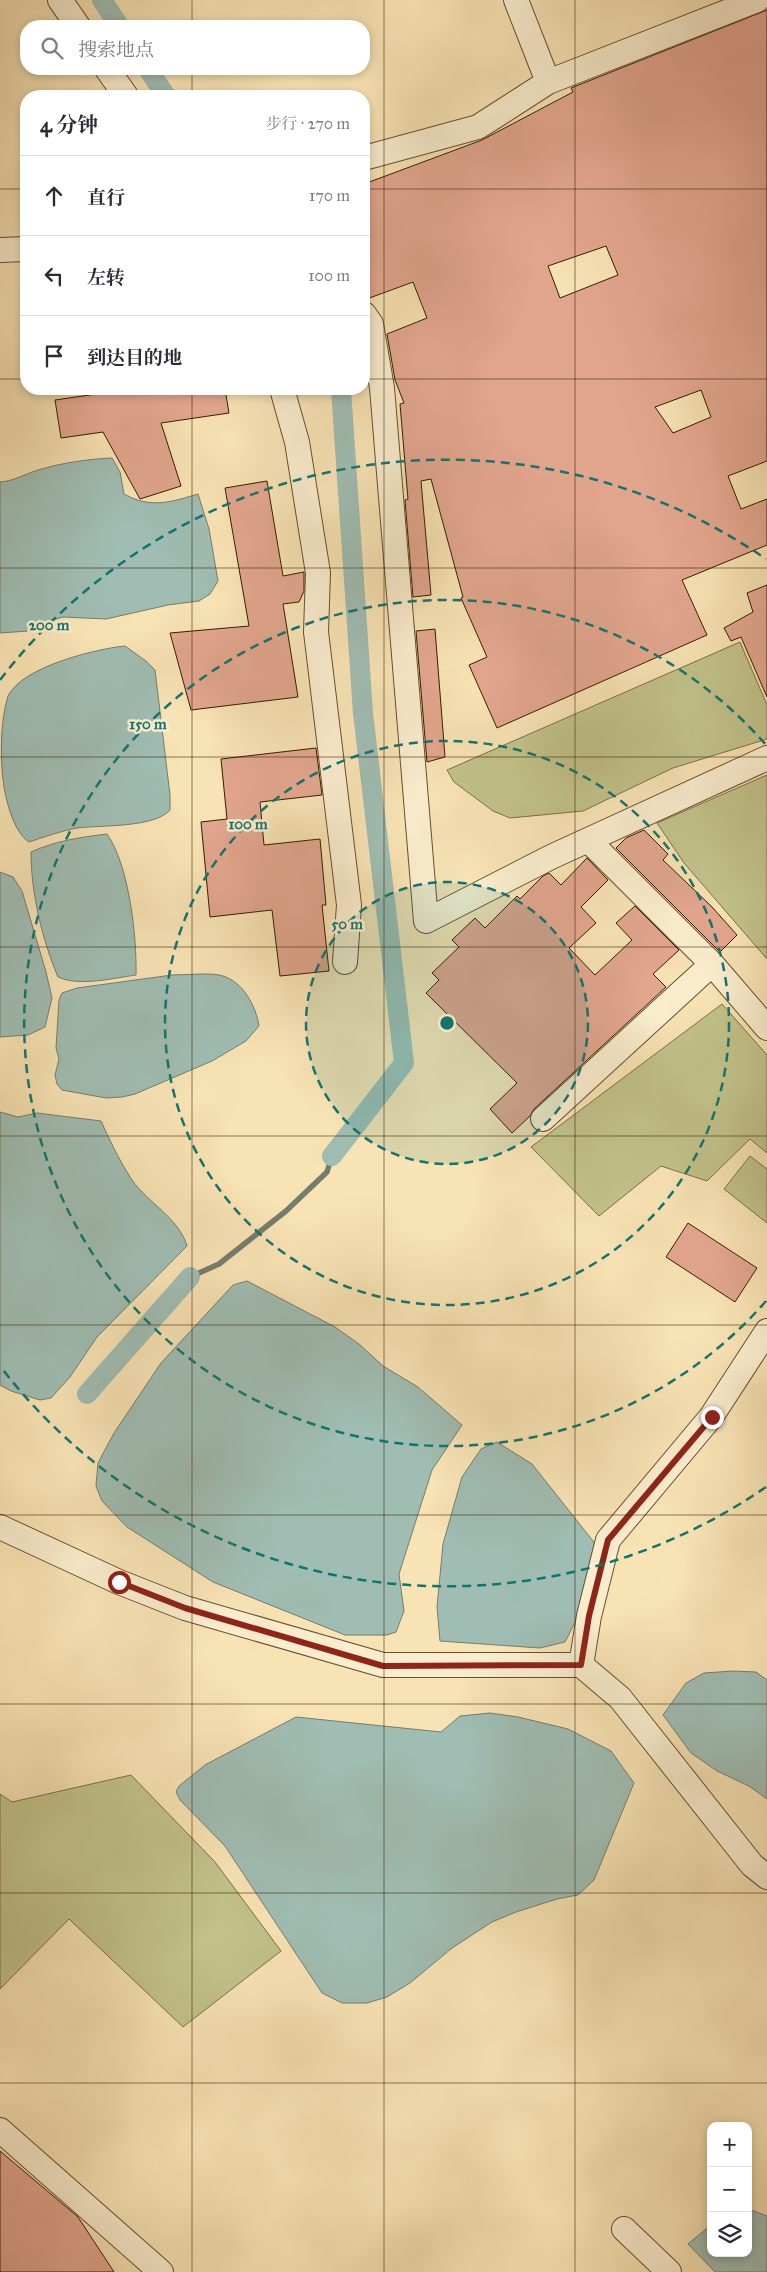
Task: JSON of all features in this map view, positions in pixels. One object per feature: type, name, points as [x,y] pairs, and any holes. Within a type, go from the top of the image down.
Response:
[{"type":"street","points":[[60,0],[74,20]]},
{"type":"street","points":[[516,0],[548,82]]},
{"type":"street","points":[[370,156],[478,128],[548,82],[757,0]]},
{"type":"street","points":[[111,75],[122,90]]},
{"type":"street","points":[[0,250],[20,249]]},
{"type":"street","points":[[370,324],[382,388],[426,921],[588,840],[767,758]]},
{"type":"street","points":[[284,395],[297,442],[318,573],[316,632],[350,904],[345,962]]},
{"type":"street","points":[[588,840],[712,964],[767,1028]]},
{"type":"street","points":[[543,1119],[712,964]]},
{"type":"street","points":[[581,1665],[589,1616],[608,1540],[712,1417],[767,1331]]},
{"type":"street","points":[[0,1527],[7,1532],[119,1582],[185,1608],[383,1666],[581,1665],[620,1698],[752,1865],[767,1877]]},
{"type":"street","points":[[0,2130],[161,2272]]},
{"type":"street","points":[[624,2229],[669,2272]]},
{"type":"green space","points":[[740,642],[767,705],[767,739],[673,768],[583,811],[510,818],[493,811],[454,782],[447,770]]},
{"type":"green space","points":[[767,775],[767,959],[684,863],[657,823]]},
{"type":"green space","points":[[722,1004],[767,1055],[767,1153],[750,1139],[707,1181],[661,1166],[599,1216],[531,1147]]},
{"type":"green space","points":[[750,1156],[767,1169],[767,1223],[724,1189]]},
{"type":"green space","points":[[131,1775],[215,1862],[281,1951],[183,2027],[69,1919],[0,1989],[0,1794],[12,1802]]},
{"type":"water","points":[[112,458],[120,472],[124,494],[134,499],[161,503],[198,494],[209,529],[218,581],[210,594],[199,601],[168,605],[106,619],[63,617],[45,622],[42,630],[0,633],[0,482],[56,465]]},
{"type":"water","points":[[125,646],[155,670],[170,795],[170,810],[162,816],[140,823],[77,828],[29,842],[15,825],[4,787],[2,765],[3,717],[8,696],[28,676],[43,668],[78,655]]},
{"type":"water","points":[[107,834],[115,847],[126,882],[133,922],[136,975],[86,982],[67,980],[58,977],[42,932],[35,900],[31,852],[59,842]]},
{"type":"water","points":[[0,872],[13,877],[22,891],[52,998],[45,1027],[28,1035],[0,1037]]},
{"type":"water","points":[[172,975],[218,975],[230,979],[242,989],[252,1003],[259,1026],[246,1041],[212,1061],[135,1094],[122,1097],[106,1098],[62,1090],[57,1084],[55,1075],[59,1059],[56,1048],[59,1000],[62,993],[77,988]]},
{"type":"water","points":[[0,1112],[18,1117],[37,1113],[101,1121],[115,1151],[132,1180],[177,1227],[187,1246],[97,1337],[70,1377],[51,1398],[40,1400],[11,1391],[0,1385]]},
{"type":"water","points":[[247,1281],[335,1327],[359,1344],[383,1366],[418,1387],[462,1425],[432,1470],[399,1574],[404,1611],[396,1632],[387,1635],[345,1635],[213,1582],[127,1527],[102,1501],[96,1486],[98,1463],[114,1433],[161,1363],[233,1285]]},
{"type":"water","points":[[497,1442],[532,1464],[597,1546],[598,1577],[565,1642],[540,1648],[440,1641],[437,1607],[443,1544],[462,1477],[481,1449]]},
{"type":"water","points":[[756,1672],[767,1680],[767,1799],[749,1786],[717,1771],[691,1753],[663,1715],[686,1683],[704,1673]]},
{"type":"water","points":[[490,1713],[518,1717],[568,1729],[611,1751],[634,1783],[594,1880],[578,1895],[557,1899],[492,1922],[452,1948],[410,1983],[387,1997],[367,2003],[342,2003],[322,1993],[225,1846],[180,1800],[176,1792],[179,1786],[205,1765],[296,1717],[441,1732],[460,1716]]},
{"type":"water","points":[[752,2210],[767,2216],[767,2272],[715,2272],[688,2244],[707,2228],[707,2257],[752,2257]]},
{"type":"building","points":[[767,10],[767,461],[728,476],[741,509],[767,499],[767,545],[682,580],[707,635],[497,728],[469,665],[487,657],[461,598],[463,597],[431,479],[421,481],[431,595],[413,597],[405,500],[408,499],[400,404],[404,403],[395,380],[387,334],[427,318],[413,282],[370,298],[370,182],[482,140],[573,92],[571,88]],"holes":[[[606,246],[618,275],[560,298],[548,266]],[[701,390],[711,417],[673,433],[655,407]]]},
{"type":"building","points":[[90,395],[226,395],[229,413],[161,423],[181,486],[140,499],[103,432],[61,438],[55,400]]},
{"type":"building","points":[[267,481],[283,576],[304,572],[304,591],[299,602],[283,604],[298,697],[191,710],[170,633],[249,626],[225,488]]},
{"type":"building","points":[[767,585],[767,697],[741,637],[731,641],[724,628],[753,612],[747,593]]},
{"type":"building","points":[[435,629],[445,757],[427,762],[416,631]]},
{"type":"building","points":[[316,748],[322,795],[260,802],[264,845],[320,839],[326,905],[322,905],[329,971],[280,976],[272,910],[210,917],[201,822],[227,819],[221,759]]},
{"type":"building","points":[[644,830],[668,854],[663,860],[712,907],[737,935],[720,952],[616,848],[626,838]]},
{"type":"building","points":[[587,858],[608,880],[581,907],[596,923],[569,948],[595,975],[632,940],[616,923],[635,906],[679,950],[653,974],[666,987],[534,1109],[530,1116],[512,1133],[490,1109],[517,1083],[426,993],[439,980],[432,973],[459,947],[452,940],[475,918],[485,928],[517,896],[520,899],[543,876],[549,873],[561,885]]},
{"type":"building","points":[[688,1223],[757,1268],[735,1302],[666,1257]]},
{"type":"building","points":[[0,2151],[78,2217],[114,2272],[0,2272]]},
{"type":"waterway","points":[[102,0],[115,20]]},
{"type":"waterway","points":[[152,75],[162,90]]},
{"type":"waterway","points":[[332,1156],[404,1063],[363,713],[341,395]]},
{"type":"waterway","points":[[190,1277],[219,1264],[286,1211],[327,1172],[332,1156]]},
{"type":"waterway","points":[[87,1394],[190,1277]]},
{"type":"route","points":[[119,1582],[185,1608],[383,1666],[581,1665],[589,1616],[608,1540],[712,1417]]}]
